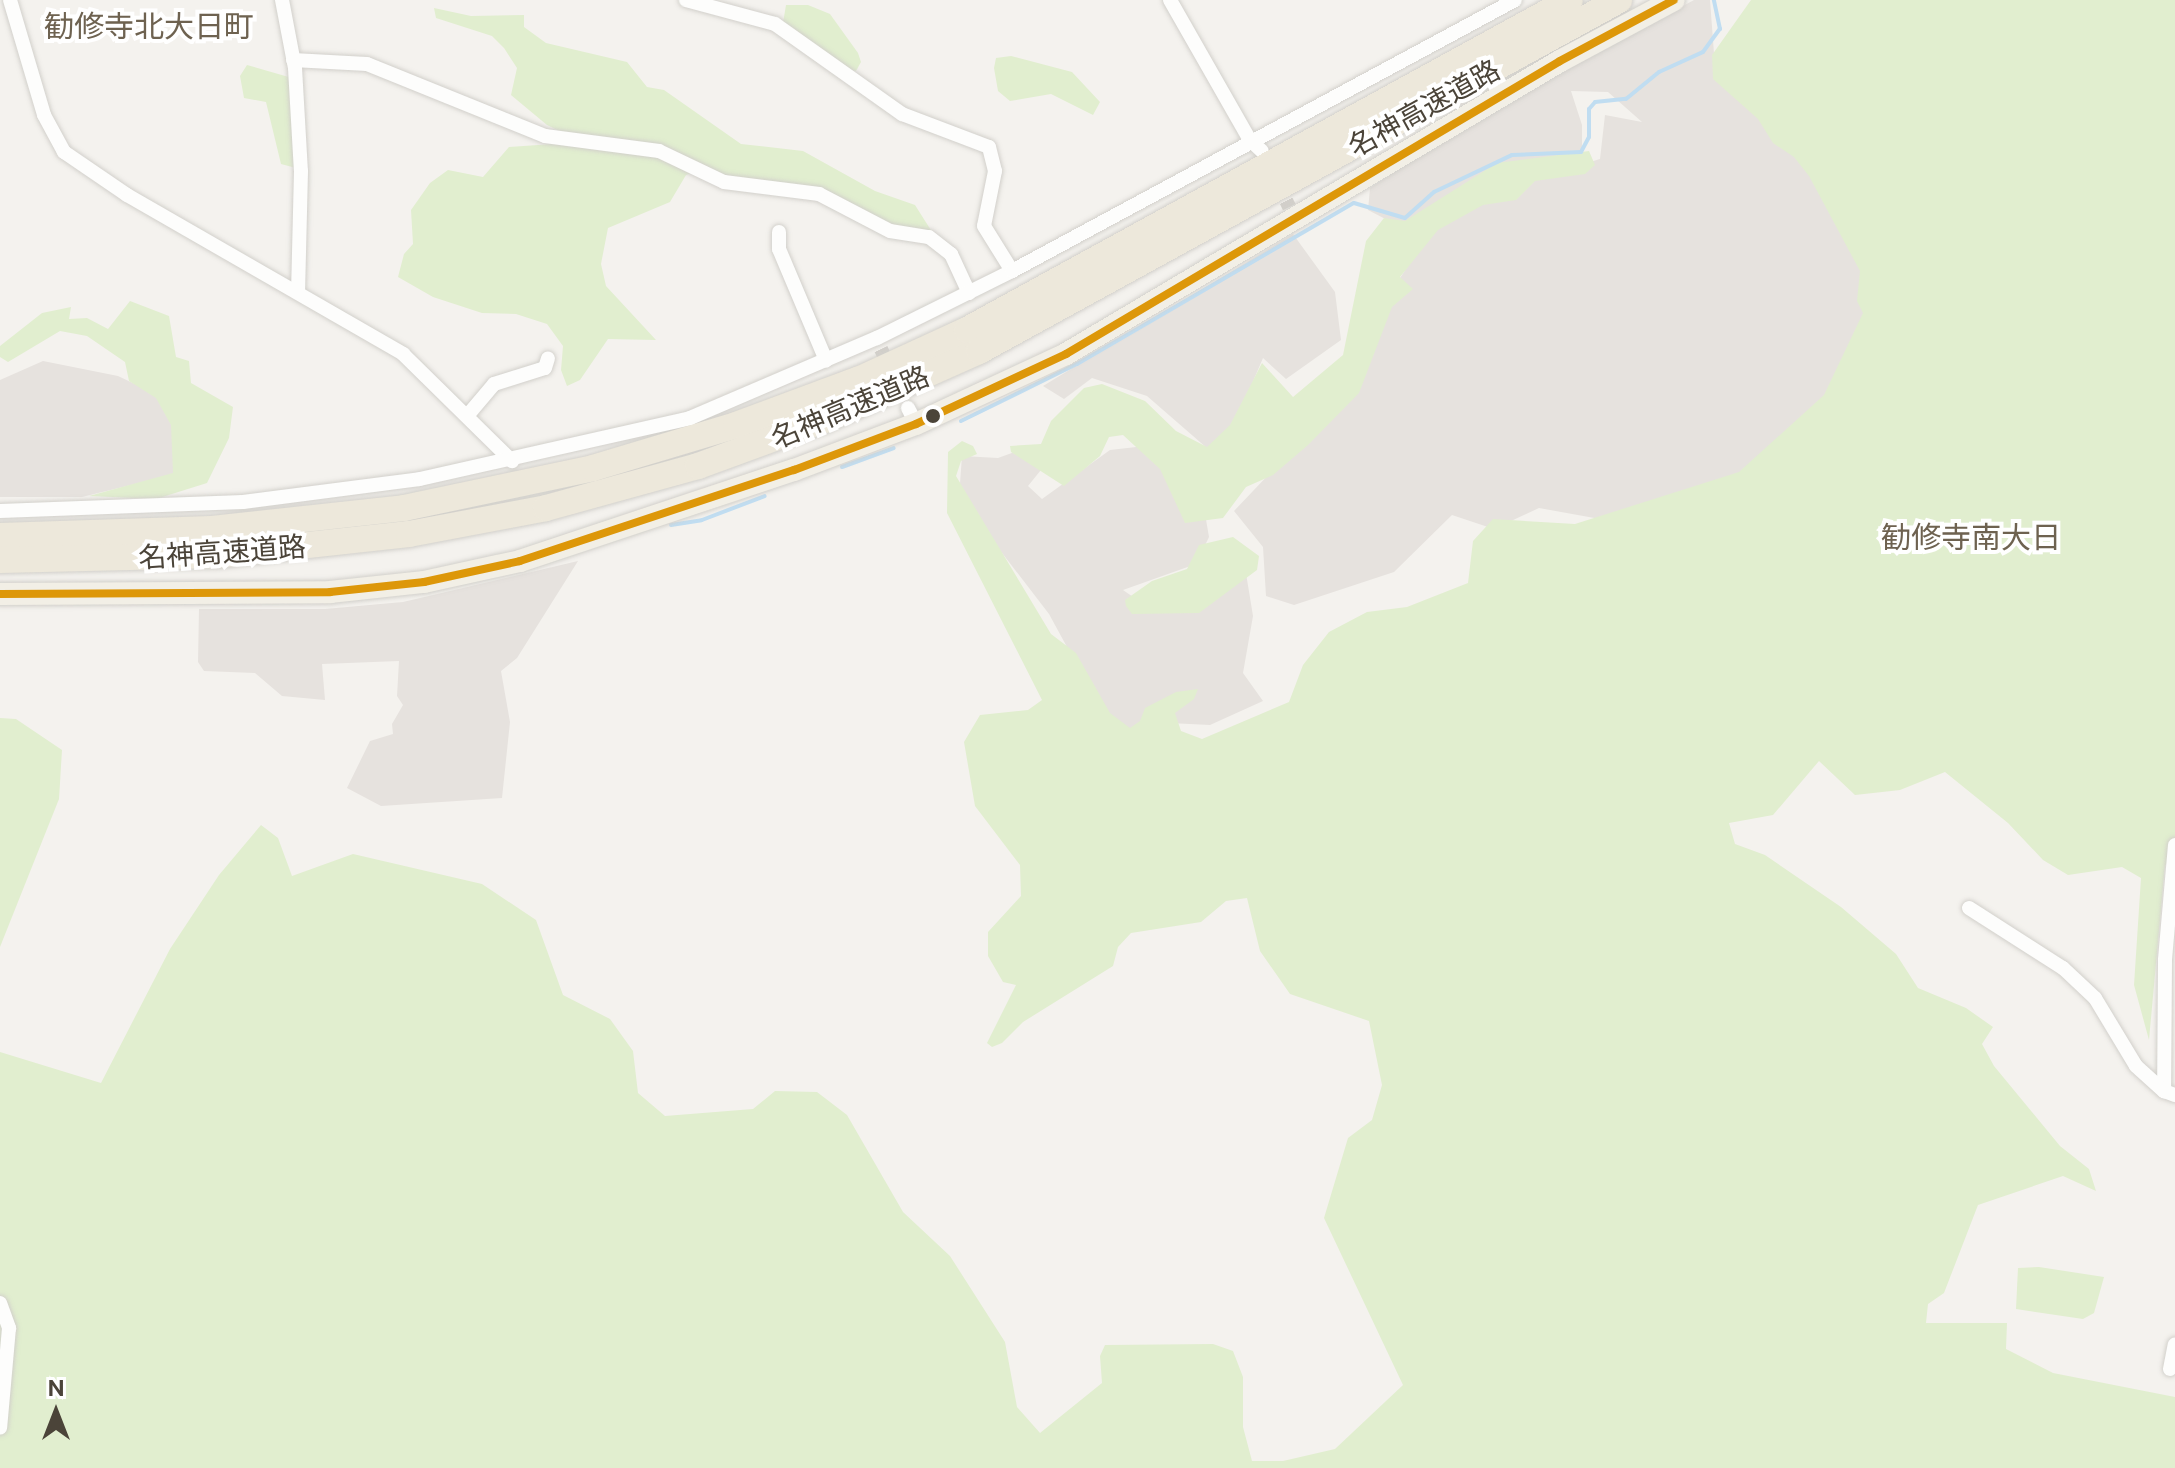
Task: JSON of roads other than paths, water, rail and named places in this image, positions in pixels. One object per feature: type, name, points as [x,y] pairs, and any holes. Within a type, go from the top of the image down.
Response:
[{"type":"highway","name":"名神高速道路","points":[[0,536],[212,529],[404,508],[567,475],[736,425],[860,379],[967,330],[1570,0]]},
{"type":"highway","name":"名神高速道路","points":[[0,560],[216,555],[409,534],[546,508],[698,466],[824,420],[979,351],[1619,0]]},
{"type":"main road","points":[[0,594],[330,592],[424,582],[520,561],[616,531],[1066,354],[1294,213],[1560,61],[1674,0]]},
{"type":"street","points":[[10,0],[44,115],[64,152],[127,195],[403,354],[512,461]]},
{"type":"street","points":[[282,0],[293,60],[301,171],[298,292]]},
{"type":"street","points":[[686,0],[775,24],[902,114],[989,147],[995,171],[984,226],[1012,271]]},
{"type":"street","points":[[1170,0],[1250,140],[1262,151]]},
{"type":"street","points":[[0,511],[243,502],[512,461],[690,418],[826,360],[879,344],[1250,140],[1515,0]]},
{"type":"street","points":[[293,60],[367,64],[545,136],[659,151],[724,182],[819,194],[890,231],[929,237],[951,254],[969,293]]},
{"type":"street","points":[[779,232],[779,249],[826,360]]},
{"type":"street","points":[[467,416],[494,384],[545,368],[548,358]]},
{"type":"street","points":[[2170,1093],[2165,960],[2175,845]]},
{"type":"street","points":[[1969,908],[2063,968],[2095,998],[2136,1066],[2170,1093]]},
{"type":"street","points":[[0,1303],[9,1328],[0,1428]]},
{"type":"street","points":[[2170,1369],[2175,1344]]},
{"type":"waterway","points":[[961,421],[1077,364],[1354,203],[1405,218],[1434,192],[1512,155],[1581,152],[1589,137],[1589,109],[1595,102],[1626,99],[1659,72],[1703,52],[1720,29],[1714,0]]},
{"type":"waterway","points":[[842,467],[894,448]]},
{"type":"waterway","points":[[671,525],[702,520],[765,496]]},
{"type":"tunnel","points":[[1277,182],[1289,207]]},
{"type":"tunnel","points":[[881,349],[908,408]]},
{"type":"district","name":"勧修寺北大日町","points":[[149,26]]},
{"type":"district","name":"勧修寺南大日","points":[[1971,537]]}]
